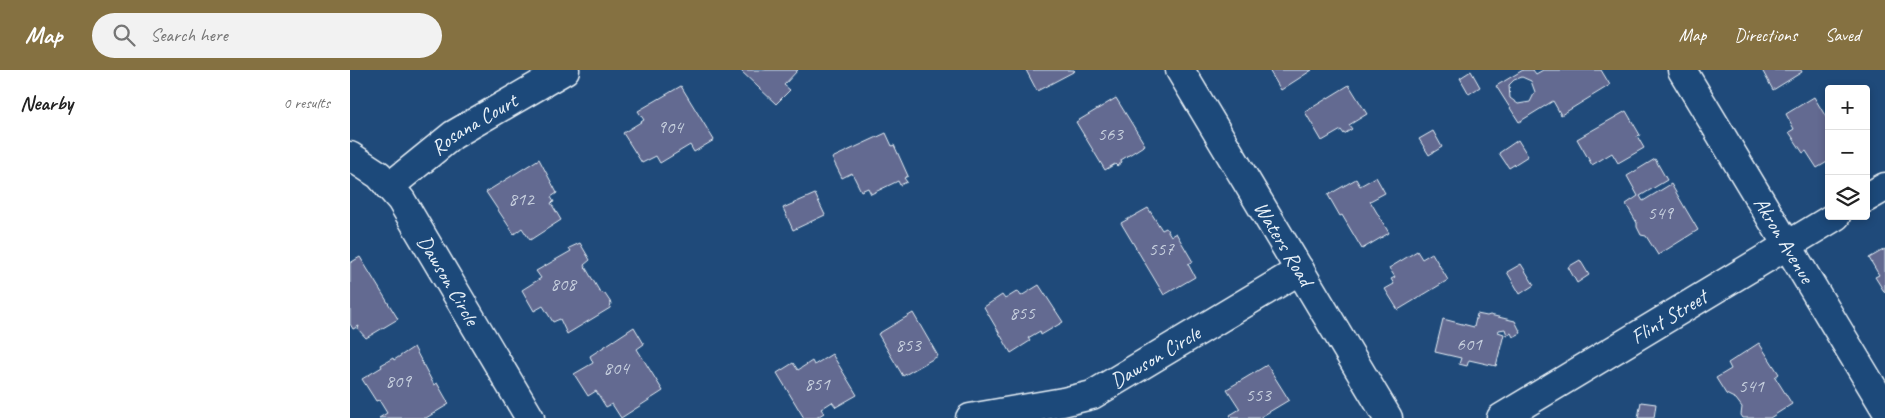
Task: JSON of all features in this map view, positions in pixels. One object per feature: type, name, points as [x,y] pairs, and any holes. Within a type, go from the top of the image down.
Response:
[{"type":"street","name":"Rosana Court","points":[[389,187],[453,136],[566,70]]},
{"type":"street","name":"Waters Road","points":[[1180,70],[1388,418]]},
{"type":"street","name":"Akron Avenue","points":[[1682,70],[1885,408]]},
{"type":"street","name":"Dawson Circle","points":[[350,156],[379,176],[401,200],[530,418]]},
{"type":"street","points":[[1870,196],[1885,187]]},
{"type":"street","name":"Flint Street","points":[[1501,418],[1829,220]]},
{"type":"street","name":"Dawson Circle","points":[[970,418],[1063,402],[1092,395],[1300,270]]},
{"type":"building","points":[[740,70],[798,70],[784,85],[790,90],[776,104]]},
{"type":"building","points":[[1026,70],[1074,70],[1075,71],[1037,91]]},
{"type":"building","points":[[1269,70],[1312,70],[1281,90]]},
{"type":"building","points":[[1523,70],[1533,70],[1536,74],[1543,70],[1601,70],[1610,85],[1561,115],[1553,101],[1519,122],[1496,86]],"holes":[[[1522,77],[1531,81],[1535,92],[1530,102],[1518,104],[1510,98],[1509,85],[1514,80]]]},
{"type":"building","points":[[1762,70],[1801,70],[1802,72],[1773,90]]},
{"type":"building","points":[[1471,71],[1480,87],[1469,94],[1460,78]]},
{"type":"building","points":[[1349,85],[1367,114],[1349,125],[1352,129],[1344,134],[1341,130],[1322,141],[1305,112]]},
{"type":"building","points":[[681,86],[714,140],[694,152],[690,145],[660,163],[656,156],[642,163],[623,133],[644,120],[638,111]]},
{"type":"building","points":[[1814,97],[1825,115],[1825,163],[1817,168],[1806,151],[1803,153],[1789,132],[1794,129],[1786,114]]},
{"type":"building","points":[[1116,98],[1145,145],[1121,160],[1122,162],[1117,166],[1115,164],[1105,170],[1076,122]]},
{"type":"building","points":[[1626,111],[1640,135],[1637,136],[1644,148],[1618,163],[1612,153],[1592,165],[1577,139]]},
{"type":"building","points":[[1433,131],[1442,147],[1429,155],[1419,139]]},
{"type":"building","points":[[886,133],[892,146],[894,145],[908,176],[904,178],[907,182],[900,185],[898,181],[871,194],[868,188],[861,191],[852,173],[842,178],[832,158]]},
{"type":"building","points":[[1518,140],[1528,156],[1509,168],[1499,153]]},
{"type":"building","points":[[539,159],[557,193],[551,197],[554,202],[551,203],[561,220],[530,240],[522,228],[514,234],[486,192]]},
{"type":"building","points":[[1655,159],[1667,180],[1640,196],[1643,201],[1671,184],[1698,230],[1658,255],[1646,236],[1641,235],[1637,223],[1626,204],[1638,196],[1627,176]]},
{"type":"building","points":[[1376,177],[1385,193],[1370,201],[1389,233],[1362,249],[1328,195],[1356,179],[1360,186]]},
{"type":"building","points":[[815,194],[825,215],[793,230],[783,208]]},
{"type":"building","points":[[1148,208],[1162,230],[1166,228],[1171,236],[1176,233],[1193,262],[1188,264],[1195,277],[1164,295],[1121,223]]},
{"type":"building","points":[[580,243],[590,260],[584,265],[600,292],[605,294],[611,303],[610,308],[567,334],[560,319],[553,322],[543,306],[534,311],[522,290],[541,278],[536,271],[571,251],[569,248]]},
{"type":"building","points":[[1885,249],[1885,293],[1875,277],[1879,275],[1869,258]]},
{"type":"building","points":[[1417,251],[1422,259],[1432,253],[1448,280],[1398,310],[1385,289],[1394,284],[1391,279],[1395,277],[1389,268]]},
{"type":"building","points":[[360,257],[398,319],[366,338],[358,329],[359,326],[353,329],[350,324],[350,263]]},
{"type":"building","points":[[1580,260],[1589,275],[1577,283],[1568,267]]},
{"type":"building","points":[[1521,264],[1534,285],[1520,294],[1507,272]]},
{"type":"building","points":[[1039,285],[1063,322],[1041,335],[1040,331],[1028,338],[1030,341],[1011,353],[984,307],[1002,295],[1005,299],[1018,291],[1021,296]]},
{"type":"building","points":[[913,313],[938,356],[903,376],[878,334]]},
{"type":"building","points":[[1477,314],[1515,321],[1521,333],[1513,337],[1511,333],[1507,335],[1505,329],[1499,330],[1498,332],[1504,334],[1496,366],[1469,360],[1467,366],[1459,364],[1461,358],[1435,352],[1443,319],[1474,327]]},
{"type":"building","points":[[634,327],[644,344],[637,349],[663,391],[621,418],[612,404],[606,407],[596,391],[588,396],[574,374],[593,363],[590,356]]},
{"type":"building","points":[[1759,343],[1779,374],[1775,377],[1792,404],[1770,418],[1743,418],[1741,415],[1742,407],[1736,399],[1726,394],[1716,378],[1731,369],[1728,363]]},
{"type":"building","points":[[414,347],[434,385],[437,383],[449,404],[426,418],[379,418],[387,413],[379,400],[376,401],[362,379],[382,367],[381,365],[393,358],[394,360]]},
{"type":"building","points":[[832,354],[857,395],[836,407],[832,402],[821,409],[824,413],[816,418],[804,418],[777,373],[793,363],[798,370],[812,361],[814,365]]},
{"type":"building","points":[[1267,365],[1289,400],[1259,418],[1232,418],[1230,415],[1240,409],[1227,389]]},
{"type":"building","points":[[1641,402],[1656,404],[1654,418],[1638,418]]}]
